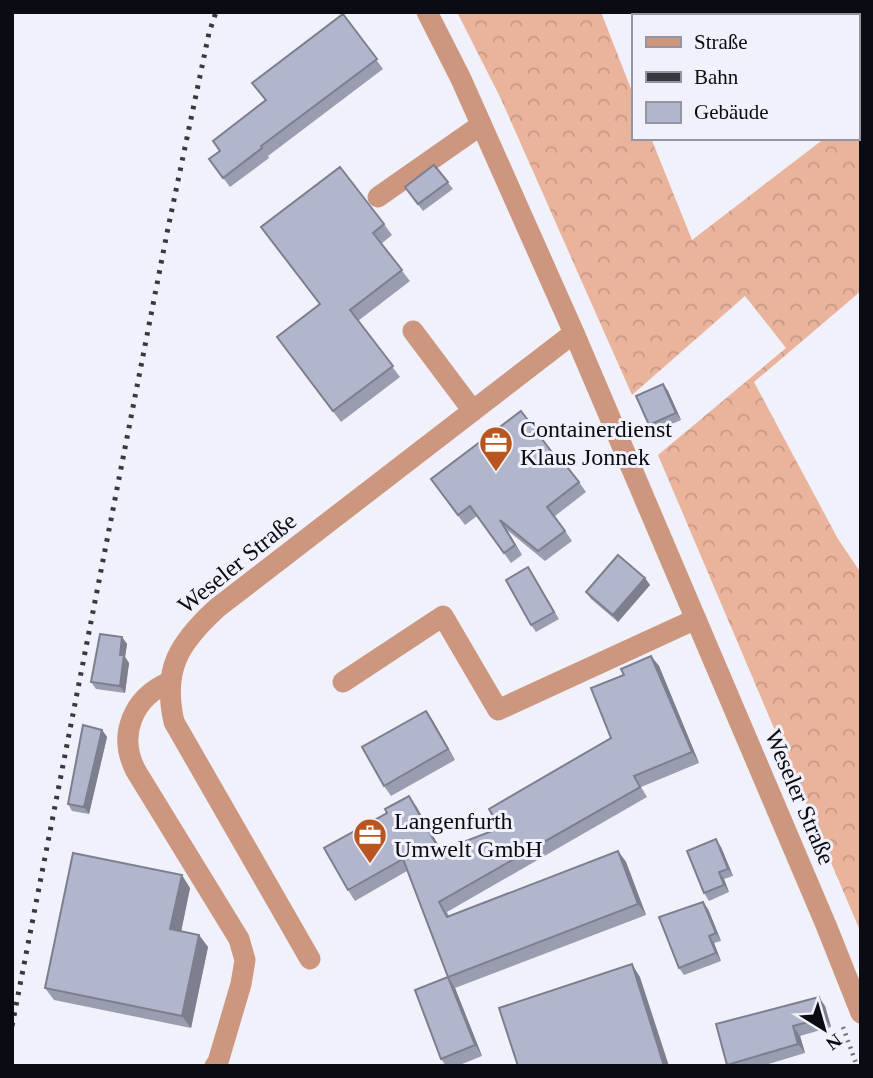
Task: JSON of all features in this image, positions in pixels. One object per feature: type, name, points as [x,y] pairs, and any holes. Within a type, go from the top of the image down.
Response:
[{"type":"street","name":"Weseler Straße","points":[[427,12],[574,333],[861,1013]]},
{"type":"street","points":[[378,197],[481,125]]},
{"type":"street","points":[[413,331],[472,411]]},
{"type":"street","name":"Weseler Straße","points":[[310,959],[174,722],[169,701],[169,682],[174,661],[185,641],[217,608],[574,333]]},
{"type":"street","points":[[343,682],[443,616],[498,710],[696,619]]},
{"type":"street","points":[[169,682],[150,693],[134,713],[126,744],[136,771],[239,939],[245,960],[241,984],[215,1066]]},
{"type":"green space","points":[[457,12],[601,12],[632,91],[632,140],[652,140],[692,240],[822,140],[859,140],[861,111],[861,291],[754,382],[838,539],[861,573],[861,933],[658,455],[786,348],[745,296],[632,395],[501,99]]},
{"type":"building","points":[[343,14],[377,59],[223,178],[209,159],[220,151],[213,141],[266,100],[252,83]]},
{"type":"building","points":[[434,165],[448,182],[418,204],[405,187]]},
{"type":"building","points":[[340,167],[384,224],[373,233],[402,270],[350,310],[393,366],[333,411],[277,337],[320,304],[261,227]]},
{"type":"building","points":[[663,384],[676,413],[649,425],[636,396]]},
{"type":"building","points":[[521,411],[554,455],[556,453],[579,482],[547,507],[565,531],[538,551],[500,520],[515,545],[504,553],[470,506],[458,515],[431,479]]},
{"type":"building","points":[[618,555],[645,578],[613,615],[586,592]]},
{"type":"building","points":[[528,567],[554,612],[531,625],[506,580]]},
{"type":"building","points":[[100,634],[122,637],[120,655],[124,655],[120,686],[91,682]]},
{"type":"building","points":[[651,656],[692,752],[634,776],[640,787],[439,902],[447,917],[618,851],[638,904],[448,977],[403,859],[348,890],[324,848],[387,813],[385,809],[409,796],[440,851],[500,828],[489,809],[611,738],[591,688],[624,675],[621,669]]},
{"type":"building","points":[[426,711],[448,749],[384,786],[362,747]]},
{"type":"building","points":[[83,725],[102,730],[84,807],[68,804]]},
{"type":"building","points":[[716,839],[728,869],[719,872],[724,885],[704,893],[687,851]]},
{"type":"building","points":[[73,853],[182,875],[170,929],[199,935],[182,1016],[45,988]]},
{"type":"building","points":[[703,902],[716,933],[709,936],[716,953],[679,968],[659,917]]},
{"type":"building","points":[[632,964],[664,1066],[518,1066],[499,1008]]},
{"type":"building","points":[[448,977],[475,1045],[441,1059],[415,990]]},
{"type":"building","points":[[819,997],[824,1018],[793,1026],[798,1044],[727,1065],[716,1024]]},
{"type":"railway","points":[[12,1026],[167,233],[209,33],[216,12]]},
{"type":"place","name":"Containerdienst Klaus Jonnek","points":[[496,473]]},
{"type":"place","name":"Langenfurth Umwelt GmbH","points":[[370,865]]}]
